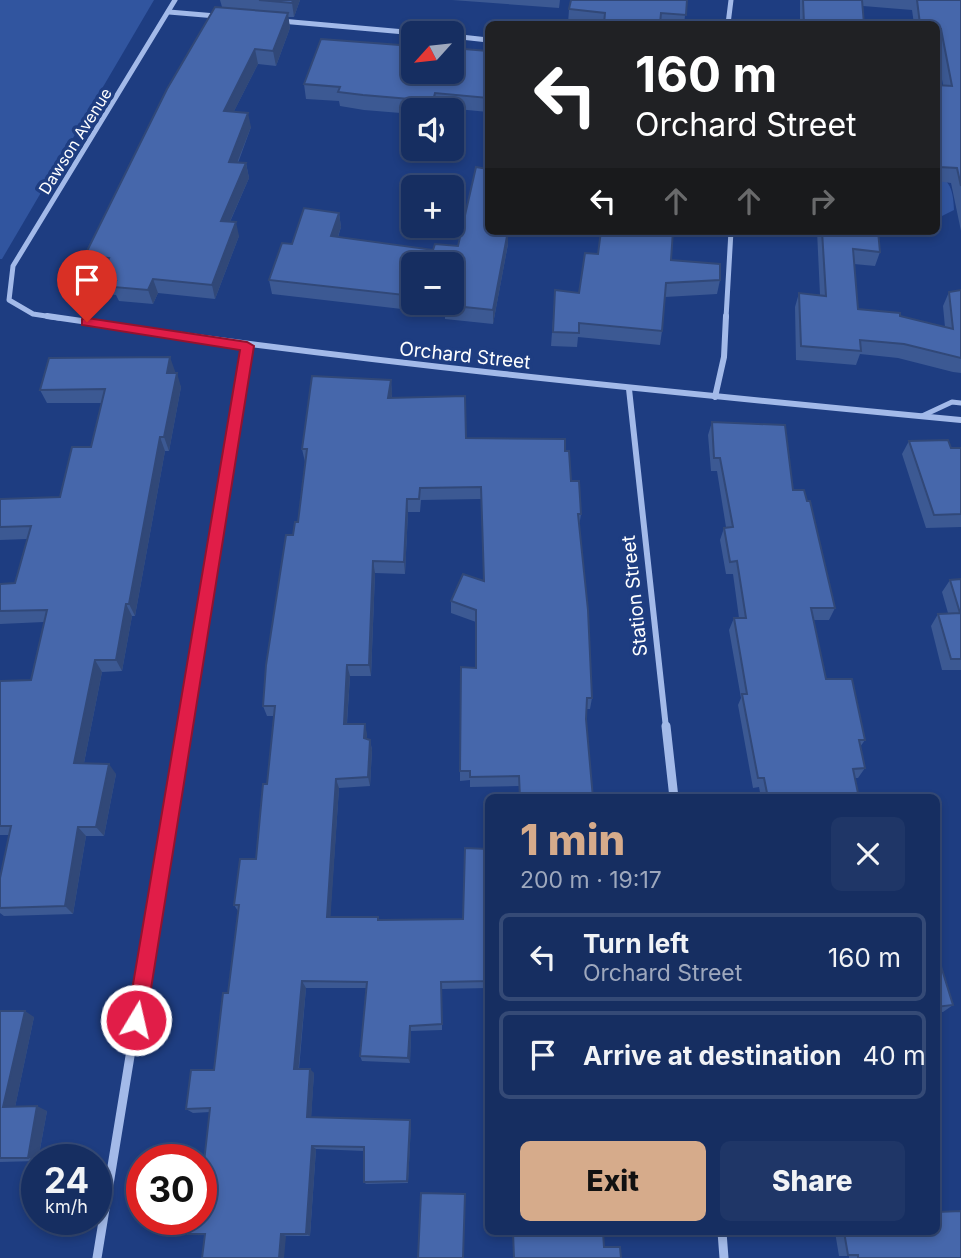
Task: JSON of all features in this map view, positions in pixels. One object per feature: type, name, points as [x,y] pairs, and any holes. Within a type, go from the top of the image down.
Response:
[{"type":"street","name":"Dawson Avenue","points":[[9,300],[13,266],[175,0]]},
{"type":"street","points":[[728,21],[731,0]]},
{"type":"street","points":[[169,12],[224,16]]},
{"type":"street","points":[[279,21],[401,32]]},
{"type":"street","points":[[464,37],[485,40]]},
{"type":"street","points":[[715,397],[724,357],[731,235]]},
{"type":"street","name":"Orchard Street","points":[[9,300],[33,314],[247,346],[629,389],[961,420]]},
{"type":"street","points":[[97,1258],[247,346]]},
{"type":"street","name":"Station Street","points":[[629,389],[674,794]]},
{"type":"street","points":[[722,1235],[724,1258]]},
{"type":"lane","name":"Orchard Street","points":[[922,416],[952,402],[961,403]]},
{"type":"shaded area","points":[[0,0],[154,0],[2,259],[0,259]]},
{"type":"shaded area","points":[[940,176],[951,188],[954,210],[940,217]]},
{"type":"building","points":[[259,0],[293,0],[292,3]]},
{"type":"building","points":[[571,0],[687,0],[686,15],[661,13],[660,21],[604,21],[605,13],[569,9]]},
{"type":"building","points":[[803,0],[862,0],[864,21],[804,21]]},
{"type":"building","points":[[917,0],[961,0],[961,186],[957,168],[940,167],[940,85],[952,86],[940,21],[920,21]]},
{"type":"building","points":[[215,7],[288,13],[273,51],[255,49],[224,111],[248,113],[229,162],[246,163],[221,221],[236,222],[212,285],[153,279],[148,290],[113,287],[116,281],[99,280],[109,258],[85,255],[167,89]]},
{"type":"building","points":[[321,39],[401,45],[401,84],[464,84],[464,49],[485,51],[485,98],[435,93],[434,98],[401,98],[338,92],[340,87],[304,84]]},
{"type":"building","points":[[476,167],[485,168],[485,235],[507,235],[493,310],[464,307],[464,252],[401,252],[401,295],[269,280],[282,243],[292,244],[304,208],[339,213],[331,236],[433,250],[435,244],[458,246],[460,238],[464,238],[464,220]]},
{"type":"building","points":[[600,235],[673,235],[671,260],[720,264],[720,280],[666,283],[662,331],[579,323],[579,333],[553,332],[555,290],[579,293],[585,253],[598,254]]},
{"type":"building","points":[[822,235],[878,235],[880,252],[853,249],[858,309],[900,313],[900,316],[953,329],[949,292],[961,290],[961,358],[904,344],[860,340],[861,351],[801,346],[799,293],[826,296]]},
{"type":"building","points":[[170,357],[167,373],[177,373],[164,437],[160,437],[116,660],[95,660],[74,763],[109,764],[96,827],[78,827],[65,906],[0,908],[0,878],[11,826],[0,826],[0,681],[31,680],[47,610],[0,611],[0,584],[15,583],[31,526],[0,527],[0,499],[60,497],[72,447],[91,447],[105,389],[40,390],[49,358]]},
{"type":"building","points":[[312,376],[391,380],[388,398],[465,396],[466,438],[565,439],[565,451],[569,451],[571,481],[579,481],[581,514],[578,514],[588,610],[592,698],[587,698],[586,719],[593,794],[520,794],[519,776],[470,777],[470,771],[460,771],[461,667],[476,668],[476,610],[451,601],[463,574],[484,581],[481,487],[420,488],[419,499],[407,499],[404,562],[373,561],[369,665],[347,665],[344,724],[365,724],[364,738],[370,740],[368,777],[336,779],[327,917],[378,917],[378,920],[463,919],[465,848],[485,849],[485,981],[441,982],[442,1024],[410,1026],[408,1058],[360,1056],[367,982],[302,981],[294,1069],[310,1069],[307,1117],[410,1120],[407,1181],[364,1182],[364,1147],[312,1146],[306,1234],[281,1234],[279,1258],[202,1258],[205,1235],[217,1235],[217,1144],[206,1144],[210,1108],[186,1109],[191,1070],[214,1070],[223,993],[228,993],[239,905],[234,905],[240,859],[256,859],[263,784],[267,784],[275,706],[263,706],[266,665],[286,535],[293,535],[295,522],[298,522],[307,449],[302,449]]},
{"type":"building","points":[[712,422],[785,425],[793,490],[804,490],[807,501],[810,501],[835,608],[811,608],[826,679],[852,679],[865,740],[859,740],[865,768],[853,769],[858,794],[767,794],[764,778],[758,778],[742,694],[747,694],[734,618],[746,618],[737,561],[730,562],[724,528],[733,527],[720,458],[714,458]]},
{"type":"building","points":[[948,440],[951,448],[961,448],[961,514],[934,515],[909,441]]},
{"type":"building","points":[[961,579],[961,659],[951,659],[938,614],[960,613],[950,580]]},
{"type":"building","points":[[940,963],[953,1005],[940,1007]]},
{"type":"building","points":[[0,1011],[25,1011],[3,1107],[37,1106],[30,1144],[21,1144],[21,1158],[0,1158]]},
{"type":"building","points":[[421,1193],[465,1194],[463,1258],[418,1258]]},
{"type":"building","points":[[961,1211],[961,1258],[858,1258],[858,1255],[848,1255],[845,1235],[940,1235],[940,1212]]},
{"type":"building","points":[[513,1235],[603,1235],[604,1247],[620,1247],[621,1258],[514,1258]]},
{"type":"route","points":[[87,322],[247,346],[136,1020]]}]
